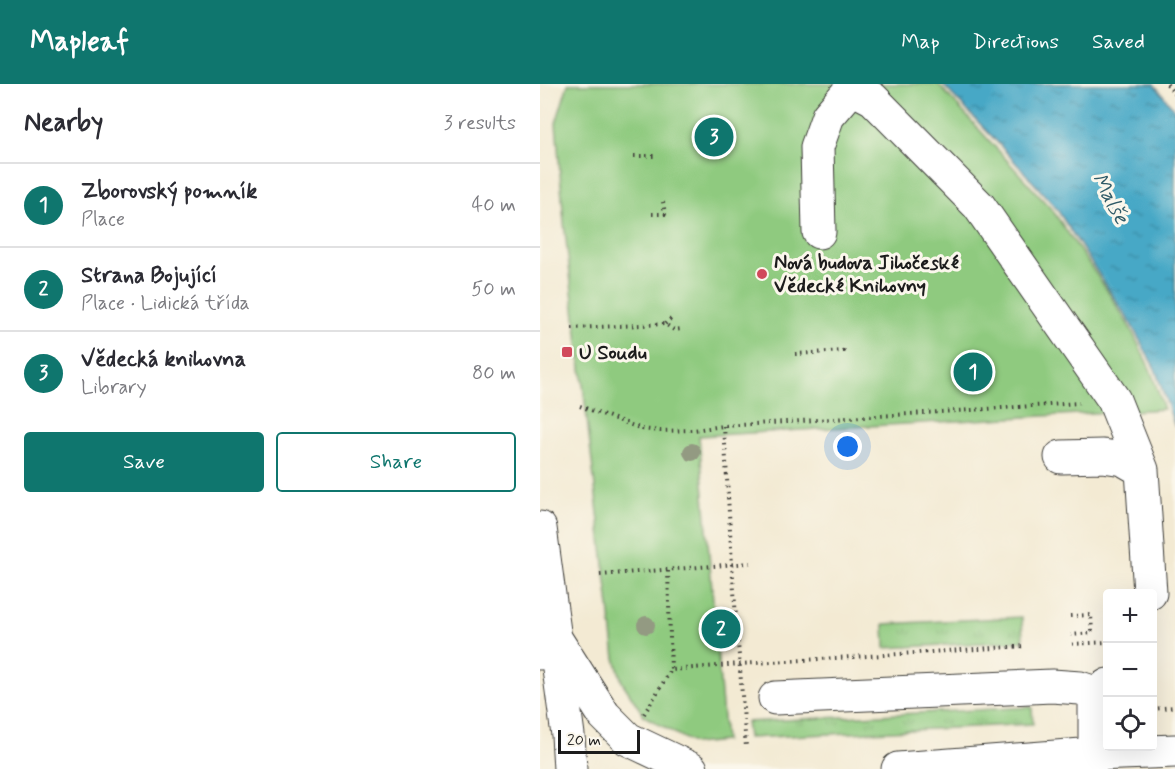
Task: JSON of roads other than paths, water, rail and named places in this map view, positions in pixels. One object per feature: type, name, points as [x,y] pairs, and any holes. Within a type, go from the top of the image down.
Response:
[{"type":"main road","points":[[819,232],[817,147],[828,116],[852,88],[873,99],[978,206],[1114,400],[1142,470],[1150,589]]},
{"type":"main road","points":[[1061,457],[1103,456],[1123,459],[1142,470]]},
{"type":"main road","points":[[540,528],[547,645],[568,735],[570,769]]},
{"type":"main road","points":[[547,645],[604,715],[628,739],[691,769]]},
{"type":"main road","points":[[775,698],[1052,686],[1101,689],[1095,754]]},
{"type":"main road","points":[[898,769],[1095,754],[1175,751]]},
{"type":"water","name":"Malše","points":[[942,84],[1154,84],[1175,110],[1175,427],[1155,369],[1131,324],[1056,208]]},
{"type":"place","name":"Vědecká knihovna","points":[[714,137]]},
{"type":"place","name":"Nová budova Jihočeské Vědecké Knihovny","points":[[762,274]]},
{"type":"place","name":"U Soudu","points":[[567,352]]},
{"type":"place","name":"Zborovský pomník","points":[[973,372]]},
{"type":"place","name":"Strana Bojující","points":[[721,629]]}]
